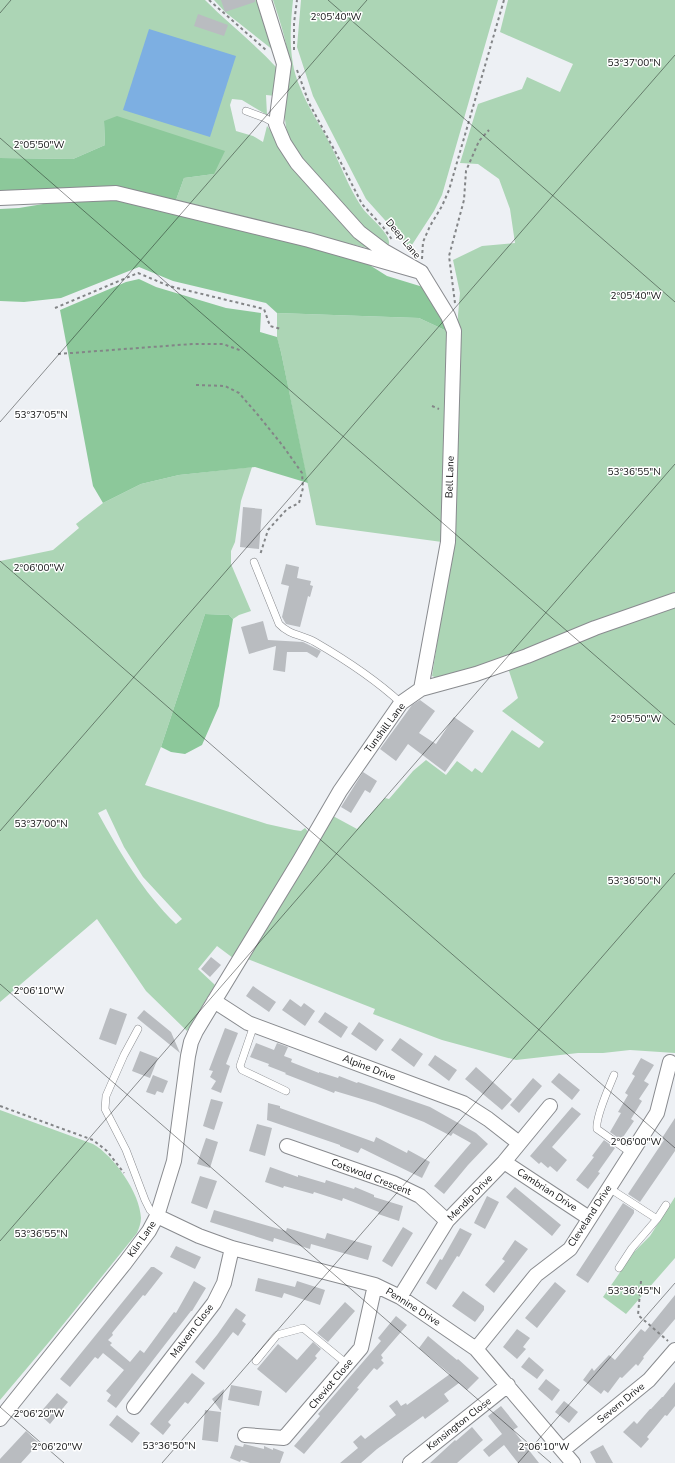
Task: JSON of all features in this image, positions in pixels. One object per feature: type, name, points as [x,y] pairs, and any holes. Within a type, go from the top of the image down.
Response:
[{"type":"street","points":[[264,0],[291,62],[276,124],[284,143],[296,163],[359,232],[384,251],[420,272]]},
{"type":"street","points":[[0,198],[116,193],[309,240],[420,272]]},
{"type":"street","name":"Bell Lane","points":[[420,272],[451,323],[454,331],[448,542],[421,689]]},
{"type":"street","name":"Tunshill Lane","points":[[214,1001],[300,860],[340,791],[401,703],[421,689],[476,674],[527,656],[594,628],[675,600]]},
{"type":"street","name":"Alpine Drive","points":[[214,1001],[254,1025],[463,1103],[488,1119],[519,1143]]},
{"type":"street","name":"Kiln Lane","points":[[0,1419],[125,1263],[149,1231],[158,1216],[174,1161],[191,1042],[214,1001]]},
{"type":"street","name":"Cleveland Drive","points":[[476,1349],[536,1275],[570,1249],[657,1113],[670,1062]]},
{"type":"street","name":"Mendip Drive","points":[[400,1297],[447,1221],[504,1162],[550,1106]]},
{"type":"street","name":"Cotswold Crescent","points":[[287,1146],[393,1183],[420,1196],[447,1221]]},
{"type":"street","name":"Cambrian Drive","points":[[504,1162],[589,1218]]},
{"type":"street","name":"Pennine Drive","points":[[158,1216],[199,1236],[232,1248],[375,1285],[400,1297],[476,1349],[573,1463]]},
{"type":"street","name":"Malvern Close","points":[[139,1405],[214,1303],[224,1283],[232,1248]]},
{"type":"street","name":"Cheviot Close","points":[[245,1435],[284,1438],[361,1348],[375,1285]]},
{"type":"street","name":"Severn Drive","points":[[563,1450],[649,1380],[672,1346]]},
{"type":"street","name":"Kensington Close","points":[[410,1463],[508,1385]]},
{"type":"lane","points":[[246,111],[276,124]]},
{"type":"lane","points":[[255,565],[282,628],[311,640],[347,660],[383,686],[401,703]]},
{"type":"lane","points":[[254,1025],[240,1066],[242,1070],[286,1091]]},
{"type":"lane","points":[[138,1029],[124,1055],[106,1096],[105,1109],[126,1150],[145,1200],[150,1210],[158,1216]]},
{"type":"lane","points":[[614,1075],[596,1125],[597,1129],[631,1153]]},
{"type":"lane","points":[[609,1188],[657,1218]]},
{"type":"lane","points":[[619,1268],[632,1248],[666,1205]]},
{"type":"lane","points":[[256,1361],[277,1335],[303,1328],[347,1364]]},
{"type":"path","points":[[209,0],[230,19],[291,62]]},
{"type":"path","name":"Deep Lane","points":[[297,0],[291,62],[309,102],[362,204],[383,227],[394,243]]},
{"type":"path","name":"Deep Lane","points":[[420,272],[424,242],[430,226],[442,206],[449,190],[504,0]]},
{"type":"path","points":[[451,323],[456,307],[449,256],[464,200],[466,171],[479,141],[489,130]]},
{"type":"path","points":[[55,308],[138,272],[169,286],[264,309],[270,326],[281,329]]},
{"type":"path","points":[[58,354],[192,344],[222,344],[242,351]]},
{"type":"path","points":[[196,386],[224,386],[239,394],[283,446],[302,473],[303,488],[299,503],[287,509],[268,530],[255,565]]},
{"type":"path","points":[[0,1106],[94,1140],[120,1166],[127,1178]]},
{"type":"path","points":[[641,1281],[638,1315],[672,1346]]},
{"type":"green space","points":[[0,0],[205,0],[278,69],[276,96],[266,95],[267,115],[242,100],[232,99],[230,105],[236,131],[253,136],[263,142],[267,126],[376,250],[262,223],[176,200],[184,178],[214,174],[104,121],[105,145],[73,159],[0,158]]},
{"type":"green space","points":[[214,0],[262,0],[278,54],[225,12]]},
{"type":"green space","points":[[273,0],[293,0],[291,44],[293,66],[296,77],[303,95],[331,146],[353,192],[364,210],[383,230],[389,240],[389,244],[387,245],[361,226],[291,146],[284,114],[289,61],[284,34]]},
{"type":"green space","points":[[301,0],[498,0],[442,195],[434,211],[410,248],[366,199],[313,96],[297,47]]},
{"type":"green space","points":[[508,0],[675,0],[675,596],[535,648],[440,679],[432,676],[452,547],[459,366],[458,315],[460,293],[453,260],[482,246],[515,243],[510,209],[499,179],[478,164],[460,163],[478,104],[522,89],[527,77],[560,92],[573,64],[500,32]]},
{"type":"green space","points":[[117,116],[225,151],[214,174],[184,178],[176,200],[100,187],[0,192],[0,158],[73,159],[105,145],[104,121]]},
{"type":"green space","points":[[85,197],[113,197],[360,259],[387,276],[423,287],[449,332],[419,318],[277,313],[266,303],[173,281],[139,267],[61,298],[24,302],[0,301],[0,209],[19,208]]},
{"type":"green space","points":[[139,279],[156,287],[226,308],[261,313],[260,332],[277,337],[308,483],[255,467],[179,475],[141,484],[103,503],[93,486],[60,310],[126,282]]},
{"type":"green space","points":[[277,313],[419,318],[449,332],[442,542],[316,525],[277,338]]},
{"type":"green space","points":[[252,467],[241,501],[235,542],[231,551],[231,564],[251,611],[239,615],[233,619],[229,615],[205,614],[161,747],[145,785],[267,824],[301,831],[305,828],[310,834],[233,958],[217,946],[198,969],[215,985],[187,1031],[146,991],[97,919],[0,1002],[0,561],[53,550],[79,528],[76,524],[103,503],[141,484],[179,475]],"holes":[[[106,809],[124,847],[143,877],[182,919],[176,924],[153,899],[133,872],[98,813]]]},
{"type":"green space","points":[[675,608],[675,1053],[630,1050],[603,1053],[578,1053],[516,1060],[442,1040],[373,1014],[375,1009],[245,958],[301,873],[333,816],[357,829],[385,798],[389,799],[413,771],[426,760],[446,775],[457,761],[472,772],[475,768],[482,773],[512,730],[539,748],[544,742],[502,711],[518,698],[508,668],[599,631]]},
{"type":"green space","points":[[205,614],[229,615],[233,619],[219,706],[202,745],[185,754],[171,752],[161,747]]},
{"type":"green space","points":[[0,1110],[93,1144],[101,1150],[117,1166],[131,1187],[140,1208],[141,1218],[137,1233],[0,1400]]},
{"type":"green space","points":[[675,1197],[675,1258],[626,1314],[603,1297],[634,1252],[650,1236]]},
{"type":"water","points":[[149,29],[236,56],[210,137],[123,110]]},
{"type":"building","points":[[221,0],[255,0],[255,2],[225,12]]},
{"type":"building","points":[[198,14],[228,25],[224,36],[194,26]]},
{"type":"building","points":[[243,507],[262,509],[259,549],[240,547]]},
{"type":"building","points":[[286,564],[299,567],[297,578],[311,581],[310,585],[313,586],[310,597],[308,596],[300,627],[286,624],[282,617],[289,586],[281,584]]},
{"type":"building","points":[[263,621],[268,640],[303,642],[321,651],[317,658],[307,652],[287,652],[285,672],[273,670],[276,646],[249,654],[241,627]]},
{"type":"building","points":[[420,700],[435,711],[419,733],[436,744],[454,717],[474,731],[445,772],[408,744],[396,761],[380,749],[412,705]]},
{"type":"building","points":[[363,772],[377,781],[370,793],[365,790],[351,813],[341,807]]},
{"type":"building","points":[[211,957],[221,965],[210,977],[201,969]]},
{"type":"building","points":[[253,986],[276,1002],[269,1012],[246,996]]},
{"type":"building","points":[[290,999],[301,1007],[304,1003],[315,1011],[305,1026],[282,1010]]},
{"type":"building","points":[[110,1008],[127,1014],[116,1045],[99,1039]]},
{"type":"building","points":[[144,1010],[171,1032],[180,1053],[137,1018]]},
{"type":"building","points":[[325,1012],[348,1027],[341,1038],[318,1022]]},
{"type":"building","points":[[359,1022],[384,1040],[376,1051],[351,1034]]},
{"type":"building","points":[[225,1028],[238,1033],[226,1064],[230,1066],[221,1093],[211,1089],[216,1081],[210,1077],[213,1071],[209,1070]]},
{"type":"building","points":[[400,1038],[423,1054],[414,1067],[391,1050]]},
{"type":"building","points":[[256,1043],[274,1050],[277,1043],[288,1047],[284,1056],[292,1059],[291,1062],[319,1073],[338,1078],[339,1076],[430,1107],[476,1133],[488,1144],[444,1194],[434,1186],[471,1143],[453,1133],[451,1136],[424,1122],[375,1103],[335,1091],[334,1093],[285,1074],[286,1073],[268,1066],[269,1064],[250,1057]]},
{"type":"building","points":[[140,1051],[158,1058],[150,1078],[132,1071]]},
{"type":"building","points":[[435,1055],[457,1070],[449,1081],[428,1065]]},
{"type":"building","points":[[641,1058],[654,1065],[644,1081],[649,1084],[639,1099],[642,1101],[631,1119],[634,1121],[621,1140],[610,1132],[621,1113],[618,1112],[628,1095],[625,1093],[635,1076],[632,1074]]},
{"type":"building","points":[[476,1067],[512,1099],[502,1110],[465,1079]]},
{"type":"building","points":[[559,1073],[580,1090],[572,1100],[551,1082]]},
{"type":"building","points":[[153,1075],[168,1081],[163,1093],[157,1091],[155,1095],[146,1092]]},
{"type":"building","points":[[533,1078],[542,1086],[519,1113],[510,1105]]},
{"type":"building","points":[[211,1099],[223,1102],[214,1130],[203,1126]]},
{"type":"building","points":[[268,1103],[280,1106],[280,1108],[374,1142],[376,1137],[407,1153],[408,1150],[430,1162],[422,1178],[361,1148],[358,1153],[340,1145],[267,1120]]},
{"type":"building","points":[[572,1107],[581,1114],[552,1147],[567,1160],[557,1172],[550,1166],[548,1168],[541,1162],[539,1164],[530,1156]]},
{"type":"building","points":[[675,1118],[675,1151],[640,1202],[628,1194],[664,1140],[662,1138]]},
{"type":"building","points":[[257,1124],[272,1128],[265,1156],[249,1151]]},
{"type":"building","points":[[206,1138],[218,1142],[210,1168],[197,1164]]},
{"type":"building","points":[[604,1140],[615,1148],[598,1172],[600,1173],[588,1189],[576,1180],[594,1157],[592,1156]]},
{"type":"building","points":[[270,1167],[298,1177],[298,1175],[325,1183],[326,1180],[354,1189],[355,1187],[374,1195],[374,1197],[403,1206],[399,1221],[378,1214],[379,1212],[343,1198],[342,1201],[314,1192],[313,1194],[284,1186],[283,1188],[265,1182]]},
{"type":"building","points":[[200,1176],[217,1181],[207,1209],[191,1203]]},
{"type":"building","points":[[515,1187],[561,1225],[552,1236],[506,1197]]},
{"type":"building","points":[[487,1196],[499,1202],[485,1229],[474,1223]]},
{"type":"building","points":[[623,1203],[634,1210],[634,1213],[588,1283],[576,1275]]},
{"type":"building","points":[[214,1210],[286,1231],[287,1228],[325,1239],[327,1233],[372,1246],[368,1260],[311,1244],[310,1249],[274,1238],[273,1242],[210,1222]]},
{"type":"building","points":[[403,1227],[413,1233],[392,1267],[382,1261]]},
{"type":"building","points":[[460,1228],[472,1234],[459,1257],[457,1256],[436,1290],[426,1283],[440,1259],[442,1260]]},
{"type":"building","points":[[515,1240],[528,1249],[494,1293],[485,1285],[505,1261],[502,1259]]},
{"type":"building","points":[[176,1246],[201,1257],[195,1269],[170,1257]]},
{"type":"building","points":[[151,1267],[154,1267],[163,1273],[145,1296],[143,1295],[108,1340],[112,1343],[110,1345],[130,1362],[140,1350],[144,1353],[174,1312],[176,1313],[194,1281],[206,1288],[192,1311],[116,1408],[107,1401],[111,1395],[106,1391],[124,1370],[103,1353],[98,1359],[95,1357],[70,1387],[60,1379]]},
{"type":"building","points":[[258,1278],[295,1287],[297,1281],[325,1290],[320,1305],[284,1293],[282,1298],[255,1291]]},
{"type":"building","points":[[555,1282],[566,1291],[537,1328],[525,1318]]},
{"type":"building","points":[[463,1291],[484,1306],[484,1310],[475,1322],[452,1306]]},
{"type":"building","points":[[675,1295],[675,1319],[643,1357],[644,1358],[638,1366],[636,1364],[622,1378],[620,1377],[608,1393],[604,1390],[601,1394],[583,1380],[592,1368],[594,1371],[609,1355],[615,1360],[641,1329],[645,1332]]},
{"type":"building","points":[[345,1302],[355,1311],[328,1342],[317,1333]]},
{"type":"building","points":[[236,1308],[246,1315],[242,1321],[246,1324],[238,1336],[233,1332],[204,1370],[195,1362]]},
{"type":"building","points":[[396,1316],[407,1325],[381,1355],[383,1358],[381,1360],[384,1363],[377,1370],[374,1368],[357,1388],[359,1389],[304,1454],[294,1446],[320,1416],[318,1414],[381,1341],[378,1338]]},
{"type":"building","points":[[517,1329],[530,1338],[523,1347],[526,1349],[517,1359],[503,1347]]},
{"type":"building","points":[[428,1336],[457,1360],[458,1359],[479,1378],[467,1390],[459,1383],[444,1394],[449,1401],[425,1419],[423,1416],[377,1449],[361,1463],[340,1463],[358,1448],[353,1442],[361,1435],[365,1439],[396,1415],[389,1406],[397,1400],[401,1406],[406,1403],[407,1405],[450,1374],[419,1348]]},
{"type":"building","points":[[313,1342],[321,1349],[315,1356],[317,1358],[286,1393],[257,1369],[278,1344],[297,1360]]},
{"type":"building","points":[[529,1357],[544,1370],[537,1379],[521,1367]]},
{"type":"building","points":[[192,1373],[205,1383],[188,1404],[185,1402],[168,1422],[171,1425],[163,1435],[150,1424]]},
{"type":"building","points":[[546,1379],[560,1390],[552,1401],[538,1389]]},
{"type":"building","points":[[675,1382],[675,1406],[667,1416],[665,1415],[647,1437],[649,1439],[641,1448],[623,1432],[634,1421],[637,1424]]},
{"type":"building","points":[[231,1385],[262,1391],[259,1406],[228,1400]]},
{"type":"building","points":[[224,1389],[221,1411],[212,1399]]},
{"type":"building","points":[[57,1393],[68,1402],[50,1424],[39,1414]]},
{"type":"building","points":[[564,1401],[578,1412],[569,1423],[555,1412]]},
{"type":"building","points":[[501,1406],[518,1427],[513,1430],[539,1463],[518,1463],[504,1445],[489,1457],[483,1450],[502,1434],[488,1416]]},
{"type":"building","points":[[205,1410],[221,1412],[218,1442],[202,1440]]},
{"type":"building","points":[[117,1415],[140,1433],[132,1443],[109,1425]]},
{"type":"building","points":[[472,1427],[483,1440],[457,1463],[430,1463],[455,1440],[456,1441]]},
{"type":"building","points":[[26,1431],[39,1443],[21,1463],[0,1463],[0,1459]]},
{"type":"building","points":[[244,1444],[264,1449],[264,1446],[273,1450],[273,1448],[284,1452],[280,1463],[250,1463],[241,1460],[240,1462],[230,1458],[235,1445],[243,1447]]},
{"type":"building","points":[[603,1445],[613,1463],[596,1463],[590,1452]]}]
